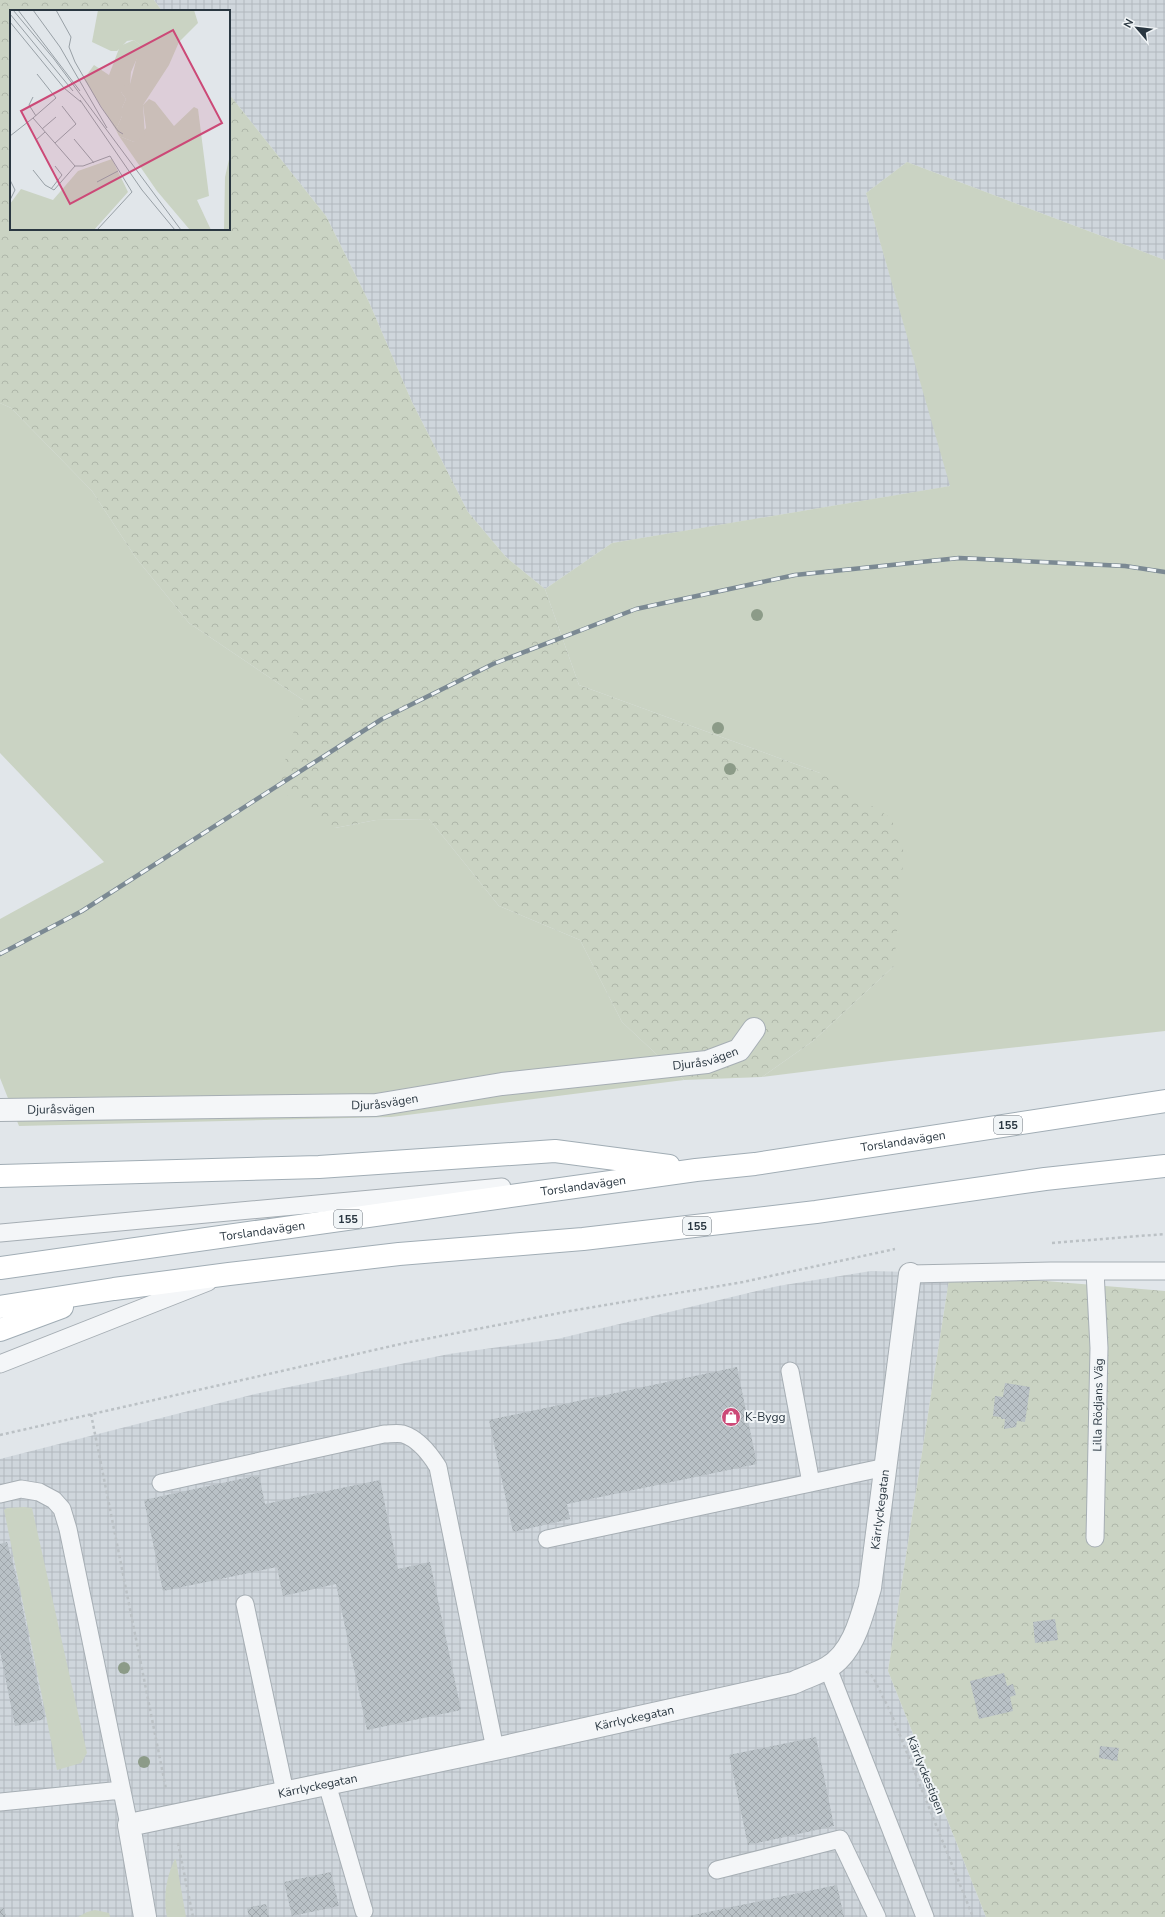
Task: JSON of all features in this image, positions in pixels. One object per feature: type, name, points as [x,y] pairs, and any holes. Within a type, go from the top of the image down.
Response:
[{"type":"main road","name":"Torslandavägen","points":[[0,1268],[696,1170],[755,1164],[1165,1101]]},
{"type":"main road","points":[[0,1176],[319,1167],[555,1151],[696,1170]]},
{"type":"main road","name":"155","points":[[0,1308],[114,1289],[228,1274],[399,1254],[583,1239],[793,1215],[1045,1179],[1165,1166]]},
{"type":"main road","points":[[0,1330],[114,1289]]},
{"type":"street","name":"Djuråsvägen","points":[[0,1110],[376,1105],[502,1084],[706,1062],[739,1050],[754,1029]]},
{"type":"street","name":"Kärrlyckegatan","points":[[129,1825],[495,1749],[793,1683],[828,1668],[844,1652],[860,1623],[870,1588],[910,1274]]},
{"type":"street","points":[[129,1825],[145,1917]]},
{"type":"lane","points":[[0,1233],[696,1170]]},
{"type":"lane","name":"Lilla Rödjans Väg","points":[[1095,1271],[1099,1348],[1096,1538]]},
{"type":"lane","points":[[910,1274],[1165,1271]]},
{"type":"lane","points":[[0,1364],[228,1274]]},
{"type":"lane","points":[[790,1371],[811,1483]]},
{"type":"lane","points":[[162,1483],[384,1434],[403,1434],[417,1442],[430,1453],[438,1467],[495,1749]]},
{"type":"lane","points":[[547,1539],[886,1467]]},
{"type":"lane","points":[[0,1494],[21,1489],[38,1492],[54,1500],[62,1509],[68,1529],[129,1825]]},
{"type":"lane","points":[[245,1604],[285,1792]]},
{"type":"lane","points":[[828,1668],[925,1917]]},
{"type":"lane","points":[[327,1784],[364,1911]]},
{"type":"lane","points":[[0,1802],[122,1790]]},
{"type":"lane","points":[[717,1870],[840,1839],[876,1917]]},
{"type":"path","points":[[1044,1243],[1165,1234]]},
{"type":"path","points":[[0,1435],[405,1343],[570,1311],[743,1282],[880,1251],[900,1249]]},
{"type":"path","points":[[91,1414],[193,1917]]},
{"type":"path","name":"Kärrlyckestigen","points":[[844,1652],[873,1677],[891,1714],[972,1917]]},
{"type":"shaded area","points":[[154,0],[1165,0],[1165,260],[907,162],[866,193],[951,486],[612,543],[545,589],[506,557],[468,512],[412,402],[369,302],[326,216],[230,95],[230,10],[161,10]]},
{"type":"shaded area","points":[[871,1271],[950,1273],[888,1671],[986,1917],[0,1917],[0,1459],[255,1394],[449,1354],[557,1339],[778,1286]]},
{"type":"green space","points":[[0,0],[154,0],[161,10],[10,10],[10,230],[230,230],[230,95],[326,216],[369,302],[412,402],[468,512],[506,557],[545,589],[579,685],[820,773],[891,818],[904,852],[894,966],[813,1041],[762,1077],[684,1080],[622,1022],[580,940],[499,906],[429,819],[376,820],[335,828],[277,788],[303,700],[189,623],[136,558],[92,491],[11,408],[0,403]]},
{"type":"green space","points":[[907,162],[1165,260],[1165,1031],[890,1061],[762,1077],[813,1041],[894,966],[820,773],[579,685],[545,589],[612,543],[950,486],[866,193]]},
{"type":"green space","points":[[0,403],[11,408],[92,491],[136,558],[189,623],[303,700],[335,828],[376,820],[429,819],[499,906],[580,940],[622,1022],[684,1080],[391,1117],[19,1126],[0,1078],[0,919],[104,862],[0,753]]},
{"type":"green space","points":[[950,1273],[1165,1291],[1165,1917],[986,1917],[888,1671]]},
{"type":"green space","points":[[7,1508],[32,1508],[87,1753],[81,1763],[57,1770],[4,1510]]},
{"type":"green space","points":[[175,1859],[186,1917],[167,1917],[165,1895],[167,1880]]},
{"type":"green space","points":[[95,1910],[109,1913],[110,1917],[78,1917],[87,1912]]},
{"type":"building","points":[[737,1367],[757,1464],[567,1504],[570,1519],[513,1532],[489,1420]]},
{"type":"building","points":[[1005,1383],[1030,1387],[1025,1422],[1017,1421],[1016,1427],[1004,1429],[1005,1419],[993,1416],[995,1396],[1003,1397]]},
{"type":"building","points":[[259,1475],[265,1504],[380,1480],[398,1569],[430,1562],[461,1710],[367,1730],[336,1584],[283,1596],[277,1567],[163,1591],[144,1500]]},
{"type":"building","points":[[7,1542],[16,1575],[45,1719],[15,1726],[0,1651],[0,1544]]},
{"type":"building","points":[[1055,1619],[1058,1640],[1035,1643],[1033,1622]]},
{"type":"building","points":[[1004,1673],[1007,1686],[1013,1684],[1016,1695],[1010,1697],[1013,1711],[979,1719],[970,1681]]},
{"type":"building","points":[[816,1737],[834,1826],[748,1845],[729,1755]]},
{"type":"building","points":[[1100,1746],[1119,1748],[1117,1761],[1099,1758]]},
{"type":"building","points":[[331,1872],[339,1906],[292,1916],[284,1882]]},
{"type":"building","points":[[837,1885],[844,1917],[689,1917],[689,1916]]},
{"type":"building","points":[[266,1904],[269,1917],[249,1917],[247,1908]]},
{"type":"building","points":[[4,1908],[6,1917],[0,1917],[0,1909]]},
{"type":"railway","points":[[0,954],[82,911],[382,719],[493,664],[636,609],[795,575],[959,558],[1125,566],[1165,572]]},
{"type":"place","name":"K-Bygg","points":[[731,1417]]}]
